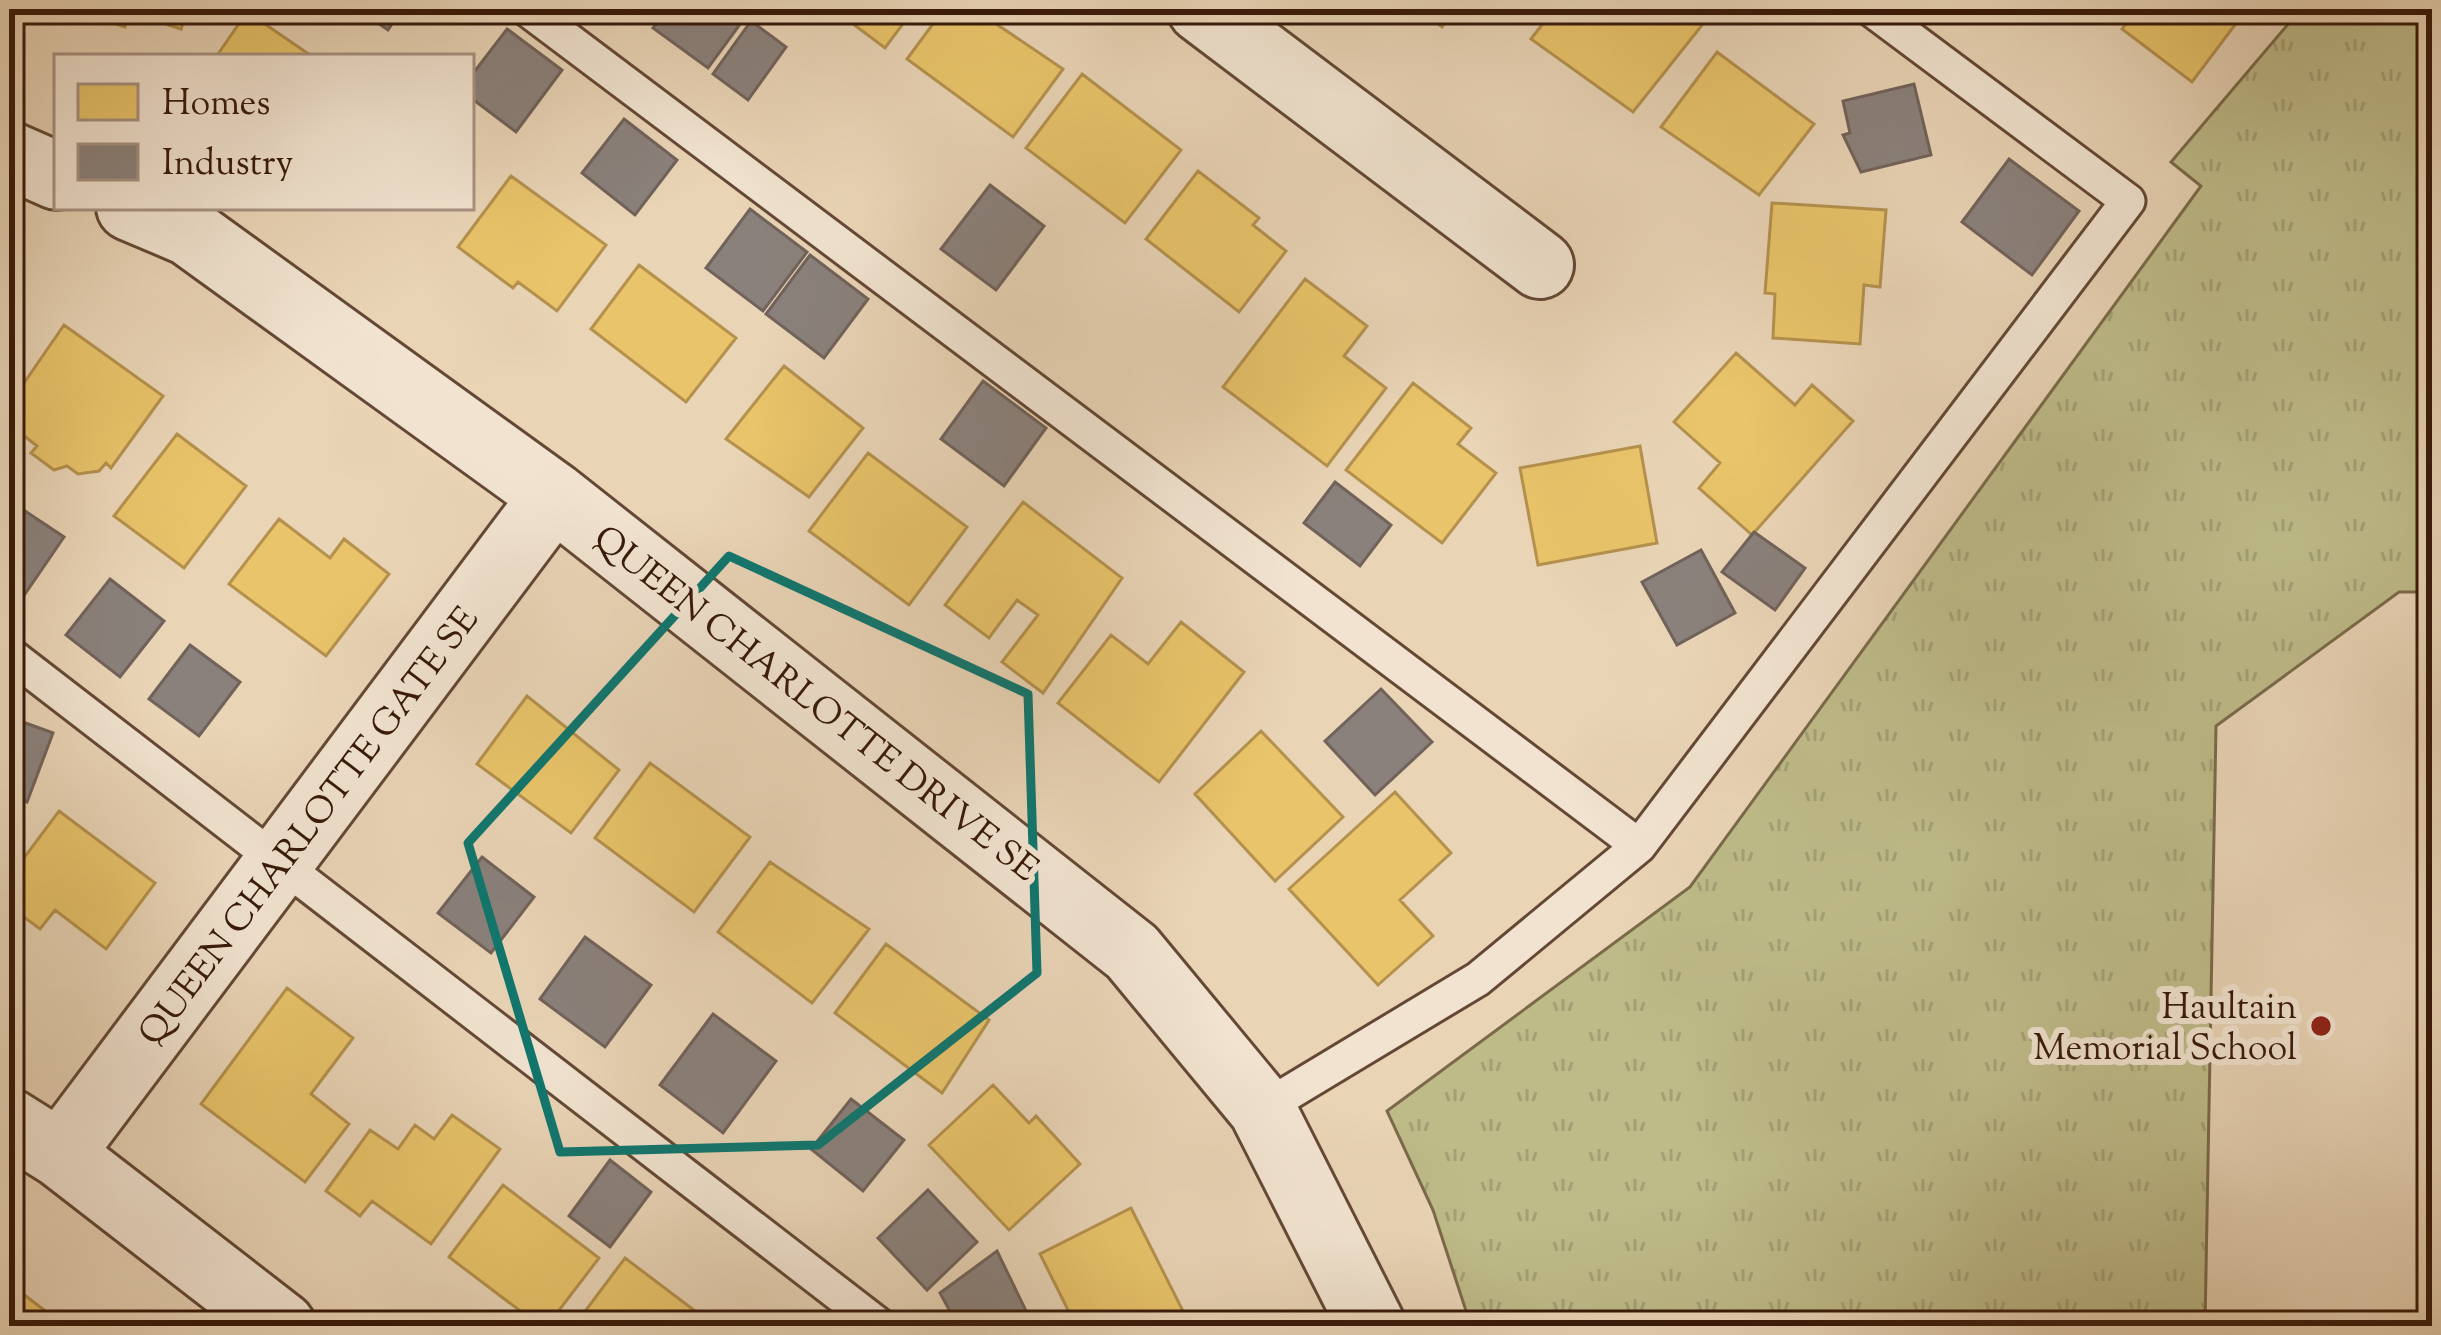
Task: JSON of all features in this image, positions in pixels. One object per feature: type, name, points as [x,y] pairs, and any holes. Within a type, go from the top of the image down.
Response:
[{"type":"street","points":[[1202,9],[1540,266]]},
{"type":"street","points":[[9,155],[54,175]]},
{"type":"street","name":"QUEEN CHARLOTTE DRIVE SE","points":[[137,210],[189,232],[554,496],[1132,952],[1262,1109],[1372,1326]]},
{"type":"street","name":"QUEEN CHARLOTTE GATE SE","points":[[34,1138],[278,865],[554,496]]},
{"type":"street","points":[[34,1138],[282,1326]]},
{"type":"lane","points":[[527,9],[1639,846]]},
{"type":"lane","points":[[1262,1109],[1478,979],[1639,846],[2128,201],[1871,9]]},
{"type":"lane","points":[[9,654],[880,1326]]},
{"type":"highlighted area","points":[[729,556],[1028,694],[1037,973],[818,1145],[560,1152],[468,843]]},
{"type":"green space","points":[[2301,9],[2432,11],[2432,592],[2399,592],[2216,726],[2205,1326],[1471,1326],[1433,1210],[1387,1111],[1690,887],[2201,186],[2171,162]]},
{"type":"building: Homes","points":[[72,9],[188,9],[181,29],[129,12],[125,27]]},
{"type":"building: Homes","points":[[833,9],[914,9],[885,48]]},
{"type":"building: Homes","points":[[944,9],[974,9],[1063,69],[1013,137],[907,59]]},
{"type":"building: Homes","points":[[1418,9],[1455,9],[1442,27]]},
{"type":"building: Homes","points":[[1554,9],[1714,10],[1633,112],[1531,39]]},
{"type":"building: Homes","points":[[2138,9],[2247,9],[2192,82],[2122,29]]},
{"type":"building: Homes","points":[[247,12],[309,54],[218,54]]},
{"type":"building: Homes","points":[[1717,52],[1814,124],[1759,195],[1661,127]]},
{"type":"building: Homes","points":[[1082,74],[1181,150],[1125,223],[1026,148]]},
{"type":"building: Homes","points":[[1198,171],[1259,218],[1253,225],[1286,251],[1239,312],[1146,239]]},
{"type":"building: Homes","points":[[511,176],[606,245],[557,311],[518,282],[513,288],[458,247]]},
{"type":"building: Homes","points":[[1772,203],[1886,210],[1880,287],[1864,285],[1860,344],[1773,338],[1775,294],[1765,293]]},
{"type":"building: Homes","points":[[639,265],[736,338],[686,402],[591,329]]},
{"type":"building: Homes","points":[[1305,279],[1367,326],[1344,356],[1386,388],[1327,466],[1223,387]]},
{"type":"building: Homes","points":[[64,325],[163,396],[111,468],[106,463],[99,471],[78,474],[67,466],[54,470],[31,453],[37,446],[13,427],[13,399]]},
{"type":"building: Homes","points":[[1736,353],[1795,405],[1812,385],[1853,421],[1752,535],[1699,488],[1720,463],[1674,422]]},
{"type":"building: Homes","points":[[784,366],[863,428],[809,497],[726,439]]},
{"type":"building: Homes","points":[[1413,383],[1471,428],[1458,444],[1496,473],[1442,543],[1346,470]]},
{"type":"building: Homes","points":[[177,434],[246,486],[184,568],[114,516]]},
{"type":"building: Homes","points":[[1640,446],[1657,543],[1538,565],[1520,468]]},
{"type":"building: Homes","points":[[868,453],[967,527],[909,605],[809,531]]},
{"type":"building: Homes","points":[[1023,502],[1122,578],[1043,693],[1002,662],[1038,615],[1017,600],[989,638],[945,605]]},
{"type":"building: Homes","points":[[279,519],[330,558],[344,539],[389,574],[326,656],[229,584]]},
{"type":"building: Homes","points":[[1181,622],[1244,672],[1159,782],[1058,703],[1111,635],[1148,664]]},
{"type":"building: Homes","points":[[527,696],[619,770],[571,833],[477,764]]},
{"type":"building: Homes","points":[[1261,731],[1343,817],[1275,881],[1195,794]]},
{"type":"building: Homes","points":[[650,763],[750,837],[694,912],[595,838]]},
{"type":"building: Homes","points":[[1395,792],[1451,853],[1400,900],[1433,936],[1378,985],[1289,889]]},
{"type":"building: Homes","points":[[59,811],[155,883],[106,949],[55,910],[40,929],[9,906],[9,878]]},
{"type":"building: Homes","points":[[770,862],[869,929],[812,1003],[718,932]]},
{"type":"building: Homes","points":[[886,944],[989,1020],[942,1093],[835,1013]]},
{"type":"building: Homes","points":[[287,988],[353,1038],[311,1094],[349,1124],[305,1182],[201,1104]]},
{"type":"building: Homes","points":[[993,1085],[1029,1123],[1036,1116],[1080,1164],[1009,1230],[929,1145]]},
{"type":"building: Homes","points":[[452,1115],[500,1149],[431,1244],[372,1201],[360,1216],[326,1191],[370,1130],[398,1149],[415,1125],[434,1139]]},
{"type":"building: Homes","points":[[503,1185],[599,1258],[547,1326],[540,1326],[449,1257]]},
{"type":"building: Homes","points":[[1131,1208],[1184,1313],[1159,1326],[1076,1326],[1040,1254]]},
{"type":"building: Homes","points":[[625,1258],[715,1326],[574,1326]]},
{"type":"building: Homes","points":[[14,1287],[65,1326],[9,1326]]},
{"type":"building: Industry","points":[[357,9],[402,9],[388,30]]},
{"type":"building: Industry","points":[[667,9],[749,12],[708,68],[653,28]]},
{"type":"building: Industry","points":[[751,21],[786,47],[748,100],[713,74]]},
{"type":"building: Industry","points":[[507,29],[562,70],[516,132],[474,100],[474,72]]},
{"type":"building: Industry","points":[[1914,84],[1931,155],[1861,172],[1843,135],[1850,133],[1843,101]]},
{"type":"building: Industry","points":[[624,119],[677,160],[635,215],[582,173]]},
{"type":"building: Industry","points":[[2009,159],[2079,211],[2032,275],[1962,222]]},
{"type":"building: Industry","points":[[990,185],[1044,226],[996,290],[941,249]]},
{"type":"building: Industry","points":[[750,209],[807,252],[763,311],[706,268]]},
{"type":"building: Industry","points":[[810,255],[868,299],[824,358],[766,314]]},
{"type":"building: Industry","points":[[983,381],[1046,428],[1004,486],[941,439]]},
{"type":"building: Industry","points":[[1335,482],[1391,525],[1360,566],[1304,523]]},
{"type":"building: Industry","points":[[13,503],[64,537],[23,597],[9,587]]},
{"type":"building: Industry","points":[[1754,532],[1805,568],[1775,610],[1722,572]]},
{"type":"building: Industry","points":[[1701,550],[1735,613],[1677,645],[1642,582]]},
{"type":"building: Industry","points":[[110,579],[164,621],[120,677],[66,635]]},
{"type":"building: Industry","points":[[190,645],[240,682],[199,736],[149,699]]},
{"type":"building: Industry","points":[[1381,689],[1432,742],[1375,795],[1325,741]]},
{"type":"building: Industry","points":[[9,717],[53,733],[27,802],[9,795]]},
{"type":"building: Industry","points":[[482,857],[534,897],[491,953],[438,913]]},
{"type":"building: Industry","points":[[585,937],[651,985],[605,1047],[540,999]]},
{"type":"building: Industry","points":[[713,1014],[776,1061],[723,1133],[660,1085]]},
{"type":"building: Industry","points":[[851,1099],[904,1140],[863,1191],[811,1149]]},
{"type":"building: Industry","points":[[610,1160],[651,1192],[610,1247],[569,1216]]},
{"type":"building: Industry","points":[[928,1190],[977,1242],[927,1290],[878,1238]]},
{"type":"building: Industry","points":[[997,1251],[1031,1321],[1021,1326],[958,1326],[940,1293]]},
{"type":"place","name":"Haultain Memorial School","points":[[2321,1026]]}]
